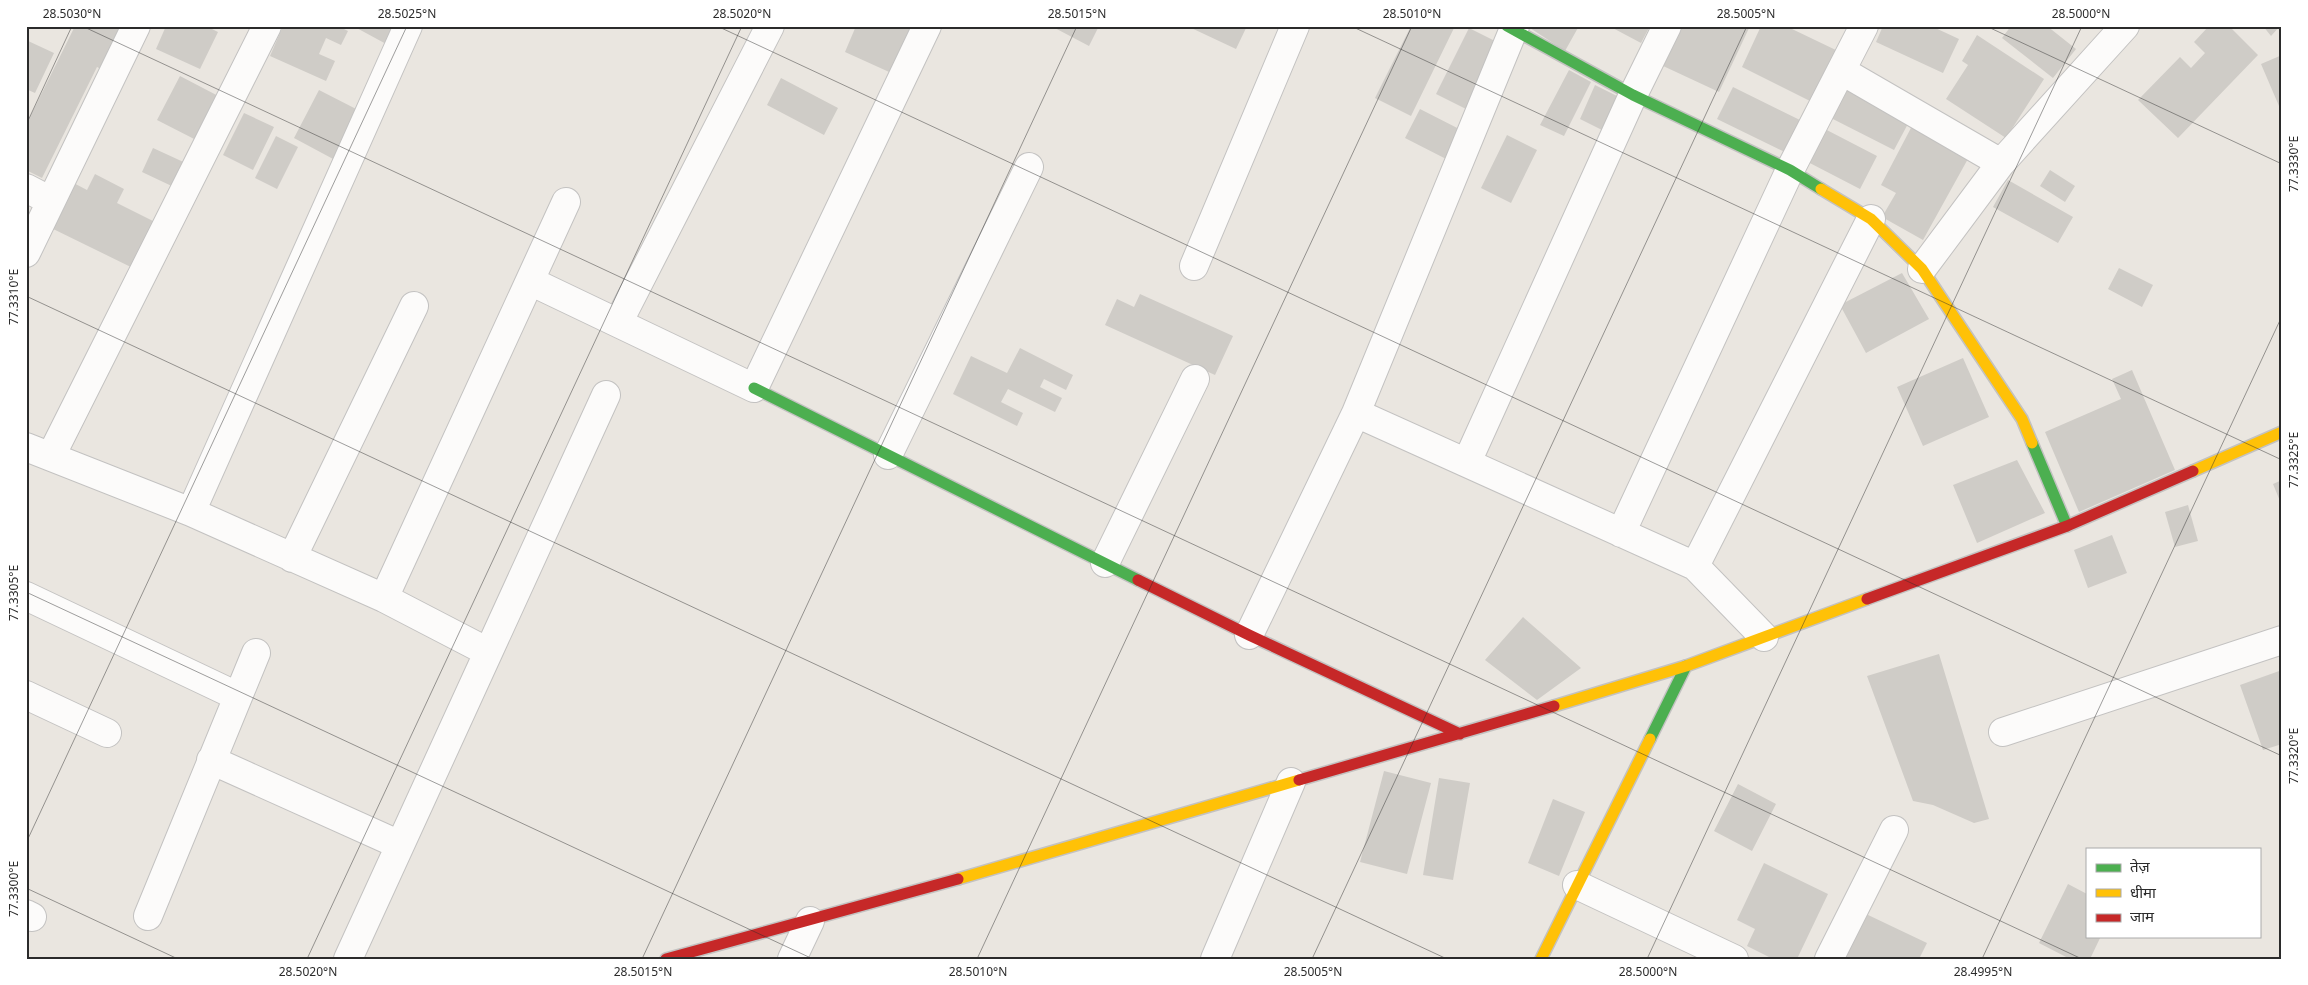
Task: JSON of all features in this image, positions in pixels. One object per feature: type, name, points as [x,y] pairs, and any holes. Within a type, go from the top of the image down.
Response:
[{"type":"street","points":[[26,253],[136,26]]},
{"type":"street","points":[[51,456],[267,26]]},
{"type":"street","points":[[192,512],[408,26]]},
{"type":"street","points":[[618,323],[770,26]]},
{"type":"street","points":[[754,388],[927,26]]},
{"type":"street","points":[[1194,266],[1295,26]]},
{"type":"street","points":[[1467,462],[1667,26]]},
{"type":"street","points":[[1621,532],[1790,170],[1864,26]]},
{"type":"street","points":[[1922,268],[2001,163],[2125,26]]},
{"type":"street","points":[[1249,635],[1356,413],[1512,27],[1634,95],[1790,170],[1871,219],[1922,268],[2022,418],[2068,526]]},
{"type":"street","points":[[1842,71],[2001,163]]},
{"type":"street","points":[[888,455],[1029,167]]},
{"type":"street","points":[[26,188],[51,201]]},
{"type":"street","points":[[384,598],[566,202]]},
{"type":"street","points":[[1695,566],[1871,219]]},
{"type":"street","points":[[530,281],[754,388],[1249,635],[1460,734]]},
{"type":"street","points":[[292,558],[414,306]]},
{"type":"street","points":[[1105,563],[1195,379]]},
{"type":"street","points":[[348,959],[606,395]]},
{"type":"street","points":[[1356,413],[1695,566],[1764,637]]},
{"type":"street","points":[[666,959],[810,921],[1460,734],[1686,666],[2068,526],[2282,432]]},
{"type":"street","points":[[26,447],[192,512],[384,598],[488,652]]},
{"type":"street","points":[[26,596],[237,696]]},
{"type":"street","points":[[2003,732],[2282,640]]},
{"type":"street","points":[[148,916],[256,653]]},
{"type":"street","points":[[1541,959],[1686,666]]},
{"type":"street","points":[[26,694],[107,732]]},
{"type":"street","points":[[211,760],[400,844]]},
{"type":"street","points":[[1215,959],[1292,782]]},
{"type":"street","points":[[1829,959],[1894,830]]},
{"type":"street","points":[[1577,886],[1734,959]]},
{"type":"street","points":[[792,959],[810,921]]},
{"type":"building","points":[[75,26],[125,26],[103,70],[97,67],[42,178],[26,170],[26,125]]},
{"type":"building","points":[[166,26],[206,26],[218,32],[200,69],[156,49]]},
{"type":"building","points":[[283,26],[338,26],[348,31],[341,45],[326,38],[319,54],[335,61],[326,81],[270,56]]},
{"type":"building","points":[[353,26],[398,26],[388,45]]},
{"type":"building","points":[[856,26],[920,26],[898,76],[845,52]]},
{"type":"building","points":[[1051,26],[1099,26],[1089,46]]},
{"type":"building","points":[[1187,26],[1247,26],[1236,49]]},
{"type":"building","points":[[1411,26],[1455,26],[1411,116],[1375,98]]},
{"type":"building","points":[[1527,26],[1579,26],[1565,51]]},
{"type":"building","points":[[1609,26],[1650,26],[1641,43]]},
{"type":"building","points":[[1679,26],[1750,26],[1719,92],[1661,65]]},
{"type":"building","points":[[1761,26],[1793,26],[1792,29],[1840,52],[1814,103],[1742,67]]},
{"type":"building","points":[[1883,26],[1931,26],[1959,39],[1943,73],[1876,42]]},
{"type":"building","points":[[2011,26],[2047,26],[2076,49],[2053,78],[2002,38]]},
{"type":"building","points":[[2209,26],[2229,26],[2258,55],[2178,138],[2138,100],[2180,57],[2191,68],[2205,53],[2194,42]]},
{"type":"building","points":[[2263,26],[2280,26],[2271,36]]},
{"type":"building","points":[[1469,28],[1503,45],[1470,111],[1436,94]]},
{"type":"building","points":[[1977,35],[2044,79],[2006,138],[1946,99],[1968,65],[1962,61]]},
{"type":"building","points":[[26,40],[54,53],[35,93],[26,89]]},
{"type":"building","points":[[2282,55],[2282,113],[2261,64]]},
{"type":"building","points":[[1569,70],[1591,82],[1564,136],[1540,125]]},
{"type":"building","points":[[180,76],[224,99],[202,143],[157,120]]},
{"type":"building","points":[[781,78],[838,108],[824,135],[767,105]]},
{"type":"building","points":[[1595,85],[1619,97],[1604,131],[1580,119]]},
{"type":"building","points":[[1843,85],[1910,120],[1894,150],[1827,116]]},
{"type":"building","points":[[1733,87],[1804,122],[1789,154],[1717,119]]},
{"type":"building","points":[[319,90],[360,111],[335,160],[294,138]]},
{"type":"building","points":[[1420,109],[1467,133],[1452,162],[1405,138]]},
{"type":"building","points":[[244,113],[274,127],[253,170],[223,155]]},
{"type":"building","points":[[1912,126],[1969,157],[1923,240],[1882,217],[1896,193],[1881,185]]},
{"type":"building","points":[[1821,127],[1877,156],[1860,189],[1804,160]]},
{"type":"building","points":[[1507,135],[1537,150],[1511,203],[1481,188]]},
{"type":"building","points":[[276,136],[298,147],[277,189],[255,178]]},
{"type":"building","points":[[153,148],[190,165],[178,189],[142,172]]},
{"type":"building","points":[[2050,170],[2075,186],[2065,202],[2040,186]]},
{"type":"building","points":[[95,174],[124,189],[117,203],[163,226],[139,271],[43,224],[66,179],[87,190]]},
{"type":"building","points":[[2008,180],[2073,217],[2058,243],[1993,207]]},
{"type":"building","points":[[2119,268],[2153,285],[2142,307],[2108,289]]},
{"type":"building","points":[[1902,273],[1929,319],[1866,353],[1840,305]]},
{"type":"building","points":[[1140,294],[1233,336],[1215,375],[1105,325],[1117,299],[1134,307]]},
{"type":"building","points":[[1020,348],[1073,375],[1066,390],[1044,379],[1040,387],[1062,398],[1055,412],[1008,389],[1001,402],[1023,413],[1017,426],[953,394],[971,356],[1007,373]]},
{"type":"building","points":[[1963,358],[1989,417],[1923,446],[1897,387]]},
{"type":"building","points":[[2132,370],[2175,470],[2079,512],[2045,432],[2121,399],[2112,379]]},
{"type":"building","points":[[2017,460],[2045,513],[1977,543],[1953,485]]},
{"type":"building","points":[[2282,480],[2282,506],[2273,484]]},
{"type":"building","points":[[2188,505],[2198,541],[2175,547],[2165,512]]},
{"type":"building","points":[[2112,535],[2127,573],[2088,588],[2074,550]]},
{"type":"building","points":[[1523,617],[1581,668],[1537,700],[1485,660]]},
{"type":"building","points":[[1939,654],[1989,819],[1974,823],[1933,805],[1913,801],[1867,676]]},
{"type":"building","points":[[2282,670],[2282,744],[2263,750],[2240,685]]},
{"type":"building","points":[[1384,771],[1431,783],[1407,874],[1360,862]]},
{"type":"building","points":[[1439,778],[1470,783],[1453,880],[1423,875]]},
{"type":"building","points":[[1738,784],[1776,804],[1752,851],[1714,831]]},
{"type":"building","points":[[1553,799],[1585,812],[1559,876],[1528,863]]},
{"type":"building","points":[[1764,863],[1828,894],[1797,959],[1773,959],[1747,946],[1755,929],[1737,920]]},
{"type":"building","points":[[2068,884],[2086,893],[2086,938],[2100,938],[2090,959],[2070,959],[2039,943]]},
{"type":"building","points":[[1866,914],[1927,943],[1919,959],[1845,959]]},
{"type":"traffic: fast","points":[[1507,26],[1633,95],[1790,170],[1821,189]]},
{"type":"traffic: fast","points":[[754,388],[1138,580]]},
{"type":"traffic: fast","points":[[2032,443],[2067,526]]},
{"type":"traffic: fast","points":[[1650,739],[1686,666]]},
{"type":"traffic: slow","points":[[1821,189],[1871,219],[1922,269],[2022,419],[2032,443]]},
{"type":"traffic: slow","points":[[2193,471],[2282,432]]},
{"type":"traffic: slow","points":[[1554,706],[1686,666],[1867,599]]},
{"type":"traffic: slow","points":[[1541,959],[1650,739]]},
{"type":"traffic: slow","points":[[958,879],[1299,780]]},
{"type":"traffic: jam","points":[[1867,599],[2067,526],[2193,471]]},
{"type":"traffic: jam","points":[[1138,580],[1249,635],[1460,734]]},
{"type":"traffic: jam","points":[[1299,780],[1554,706]]},
{"type":"traffic: jam","points":[[666,959],[958,879]]}]
